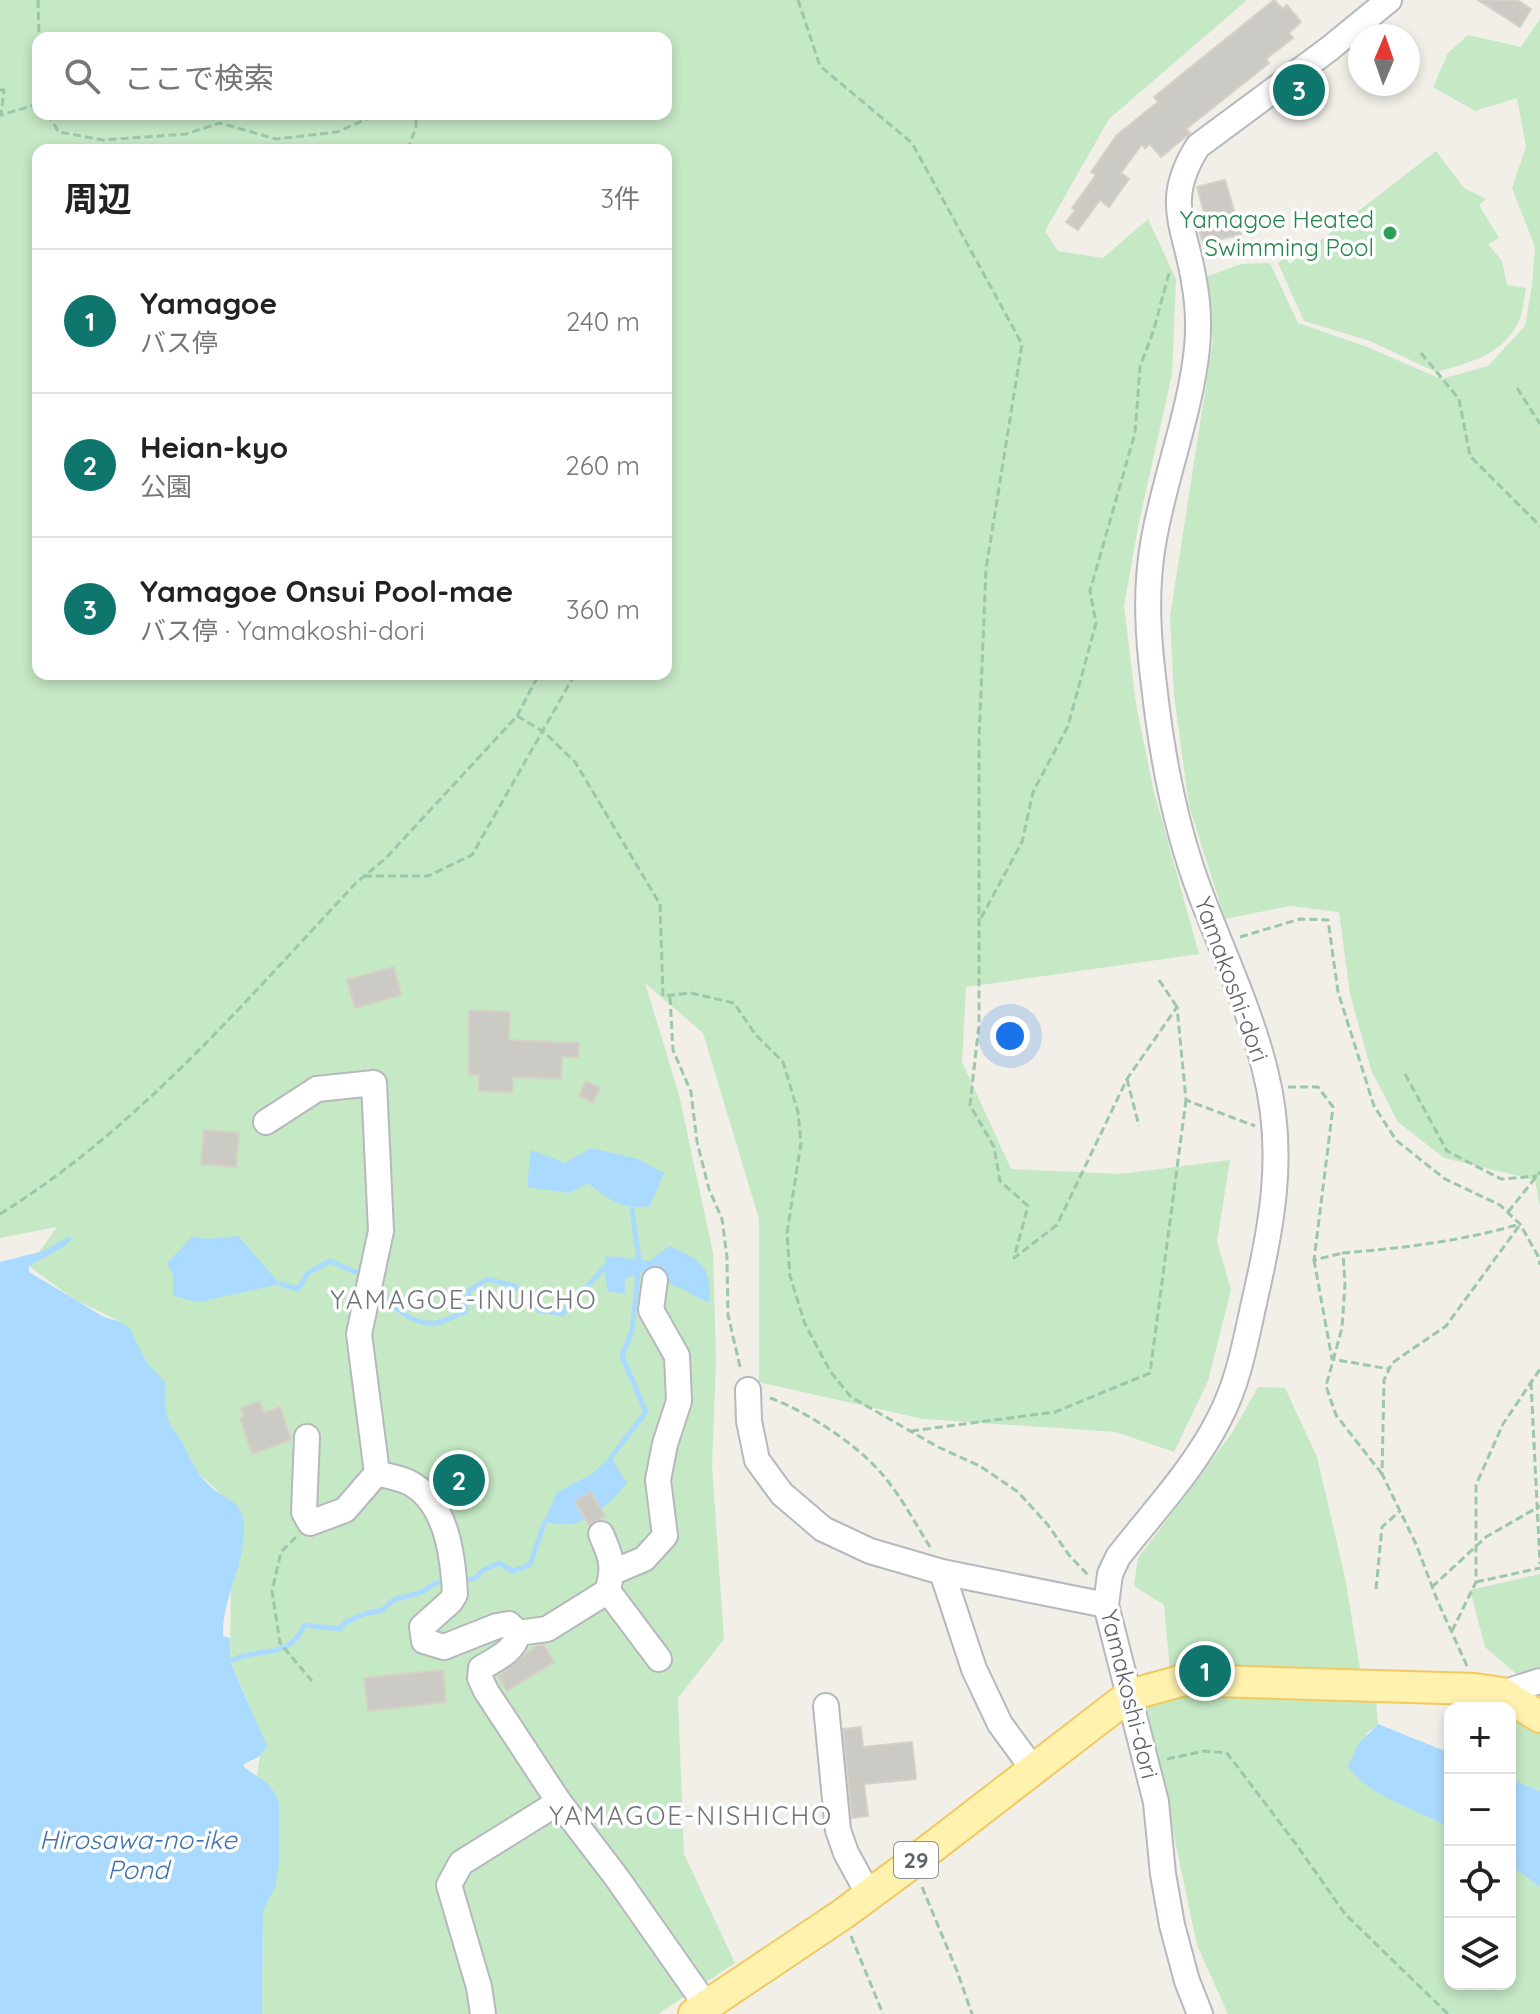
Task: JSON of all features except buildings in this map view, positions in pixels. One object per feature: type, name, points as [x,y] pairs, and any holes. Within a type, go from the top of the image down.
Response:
[{"type":"main road","name":"29","points":[[714,2007],[912,1863],[1130,1695],[1184,1680],[1488,1691]]},
{"type":"main road","points":[[1488,1691],[1540,1717]]},
{"type":"street","name":"Yamakoshi-dori","points":[[1200,2014],[1187,1981],[1172,1925],[1156,1802],[1106,1598],[1110,1574],[1118,1557],[1219,1420],[1236,1379],[1274,1214],[1275,1133],[1269,1088],[1252,1027],[1196,881],[1165,771],[1148,630],[1147,592],[1153,542],[1198,344],[1194,280],[1178,218],[1180,180],[1198,146],[1329,49],[1389,0]]},
{"type":"street","points":[[266,1122],[317,1089],[374,1083],[381,1231],[359,1334],[377,1473],[345,1510],[310,1523],[304,1512],[307,1437]]},
{"type":"street","points":[[518,1633],[547,1629],[644,1559],[665,1536],[658,1480],[665,1444],[679,1401],[677,1356],[651,1310],[655,1280]]},
{"type":"street","points":[[748,1390],[749,1421],[757,1460],[782,1494],[823,1529],[870,1551],[942,1572],[1106,1598]]},
{"type":"street","points":[[377,1473],[409,1483],[430,1501],[450,1539],[455,1594],[422,1627],[424,1641],[444,1647],[509,1624],[518,1633]]},
{"type":"street","points":[[601,1534],[611,1555],[610,1582],[659,1659]]},
{"type":"street","points":[[942,1572],[974,1669],[1000,1724],[1033,1769]]},
{"type":"street","points":[[518,1633],[517,1642],[512,1648],[481,1668],[480,1678],[508,1728],[559,1802],[714,2007]]},
{"type":"street","points":[[1488,1691],[1540,1681]]},
{"type":"street","points":[[826,1706],[838,1830],[846,1853],[869,1895]]},
{"type":"street","points":[[483,2014],[479,1987],[449,1885],[461,1863],[559,1802]]},
{"type":"path","points":[[38,0],[39,32]]},
{"type":"path","points":[[798,0],[820,66],[912,143],[1022,344],[986,569],[979,740],[979,1024],[970,1105],[994,1147],[1000,1181],[1028,1206],[1014,1258],[1057,1225],[1127,1079],[1177,1007]]},
{"type":"path","points":[[0,90],[4,90],[1,115],[32,106]]},
{"type":"path","points":[[51,120],[59,132],[103,140],[186,134],[220,123],[276,139],[337,132],[364,120]]},
{"type":"path","points":[[409,144],[416,120]]},
{"type":"path","points":[[979,921],[1022,842],[1033,792],[1068,726],[1096,623],[1090,591],[1135,433],[1140,367],[1170,272]]},
{"type":"path","points":[[1421,353],[1459,399],[1470,456],[1540,526]]},
{"type":"path","points":[[1517,388],[1540,424]]},
{"type":"path","points":[[0,1214],[93,1148],[154,1096],[364,876],[385,859],[517,716],[536,680]]},
{"type":"path","points":[[364,876],[428,876],[472,855],[572,680]]},
{"type":"path","points":[[517,716],[544,732],[575,762],[660,904],[663,996],[691,993],[734,1003],[755,1034],[783,1062],[798,1112],[801,1143],[787,1233],[790,1276],[805,1324],[830,1371],[851,1397],[980,1466],[1018,1492],[1106,1598]]},
{"type":"path","points":[[1220,943],[1300,919],[1328,920],[1338,992],[1374,1106],[1396,1140],[1426,1164],[1445,1179],[1500,1205],[1508,1212],[1520,1224],[1540,1265]]},
{"type":"path","points":[[911,1431],[1055,1412],[1150,1373],[1186,1100],[1177,1007],[1159,980]]},
{"type":"path","points":[[670,995],[673,1050],[691,1092],[697,1142],[709,1189],[722,1219],[727,1257],[728,1315],[748,1390],[791,1406],[834,1432],[882,1473],[933,1552],[942,1572]]},
{"type":"path","points":[[1405,1074],[1447,1151],[1501,1179],[1538,1174]]},
{"type":"path","points":[[1127,1079],[1139,1126]]},
{"type":"path","points":[[1269,1088],[1318,1087],[1333,1107],[1314,1260],[1332,1359]]},
{"type":"path","points":[[1186,1100],[1275,1133]]},
{"type":"path","points":[[1508,1212],[1538,1174]]},
{"type":"path","points":[[1314,1260],[1343,1253],[1483,1236],[1520,1224]]},
{"type":"path","points":[[1382,1474],[1384,1380],[1392,1363],[1446,1326],[1520,1224]]},
{"type":"path","points":[[1343,1253],[1345,1284],[1342,1328],[1326,1386],[1336,1415],[1382,1474],[1416,1544],[1452,1631],[1488,1691]]},
{"type":"path","points":[[1332,1359],[1389,1369]]},
{"type":"path","points":[[1452,1631],[1476,1582],[1476,1485],[1503,1424],[1540,1369]]},
{"type":"path","points":[[1476,1582],[1540,1566],[1531,1382]]},
{"type":"path","points":[[1432,1587],[1486,1537],[1539,1507]]},
{"type":"path","points":[[1376,1589],[1382,1527],[1400,1511]]},
{"type":"path","points":[[310,1523],[281,1552],[272,1591],[280,1643],[312,1681]]},
{"type":"path","points":[[1147,1763],[1204,1751],[1227,1753],[1345,1914],[1448,2014]]},
{"type":"path","points":[[912,1863],[972,2014]]},
{"type":"path","points":[[843,1914],[883,2014]]},
{"type":"green space","points":[[0,0],[1247,0],[1109,119],[1045,231],[1058,251],[1103,258],[1148,219],[1176,279],[1172,374],[1124,606],[1136,704],[1153,788],[1199,954],[966,987],[962,1062],[1011,1169],[1120,1174],[1230,1160],[1217,1241],[1231,1290],[1208,1381],[1174,1452],[1116,1432],[923,1419],[759,1382],[759,1219],[703,1033],[645,983],[679,1095],[713,1253],[716,1360],[712,1466],[724,1639],[678,1698],[684,1854],[735,1963],[658,2014],[262,2014],[263,1911],[279,1804],[257,1775],[260,1756],[248,1701],[230,1661],[231,1588],[242,1545],[225,1498],[195,1470],[168,1422],[121,1322],[72,1298],[29,1266],[57,1227],[0,1238]]},
{"type":"green space","points":[[1540,19],[1540,1207],[1535,1180],[1444,1158],[1398,1122],[1371,1070],[1350,994],[1339,912],[1290,906],[1225,919],[1189,806],[1174,695],[1170,617],[1213,340],[1203,278],[1241,264],[1270,263],[1298,323],[1367,347],[1441,379],[1488,366],[1525,326],[1532,285],[1535,247],[1512,188],[1526,147],[1517,98],[1475,111],[1433,87],[1448,53],[1468,35],[1521,47]]},
{"type":"green space","points":[[1436,151],[1464,188],[1486,199],[1479,205],[1499,238],[1488,244],[1502,261],[1507,285],[1526,288],[1519,321],[1502,344],[1482,357],[1436,372],[1370,341],[1304,321],[1278,263],[1285,258],[1290,264]]},
{"type":"green space","points":[[1258,1387],[1285,1388],[1317,1457],[1345,1577],[1365,1700],[1376,1701],[1378,1724],[1366,1734],[1444,1825],[1444,1990],[1516,1990],[1516,1869],[1540,1887],[1540,2014],[1228,2014],[1197,1945],[1146,1703],[1172,1694],[1164,1605],[1134,1586],[1138,1558],[1232,1433]]},
{"type":"green space","points":[[1540,1574],[1540,1671],[1520,1677],[1485,1647],[1470,1590]]},
{"type":"green space","points":[[1516,1715],[1540,1725],[1540,1791],[1516,1781]]},
{"type":"water","points":[[591,1148],[638,1159],[664,1173],[650,1206],[624,1205],[609,1199],[588,1183],[569,1193],[527,1187],[531,1150],[565,1163]]},
{"type":"water","points":[[193,1236],[206,1239],[238,1236],[280,1284],[199,1302],[173,1296],[173,1275],[167,1263]]},
{"type":"water","name":"Hirosawa-no-ike Pond","points":[[68,1237],[73,1238],[65,1246],[29,1266],[29,1272],[130,1329],[147,1363],[165,1382],[169,1422],[193,1464],[205,1481],[237,1506],[242,1514],[243,1545],[227,1606],[223,1636],[230,1638],[230,1661],[267,1746],[260,1756],[244,1764],[244,1767],[268,1784],[279,1804],[279,1865],[275,1887],[263,1911],[262,2014],[0,2014],[0,1262],[43,1251]]},
{"type":"water","points":[[669,1246],[702,1266],[709,1280],[709,1303],[671,1284],[651,1268],[625,1279],[625,1293],[608,1292],[604,1268],[606,1256],[650,1261]]},
{"type":"water","points":[[611,1457],[627,1483],[610,1501],[580,1521],[557,1524],[545,1521],[556,1493],[590,1475]]},
{"type":"water","points":[[1378,1724],[1444,1751],[1444,1825],[1381,1795],[1357,1777],[1348,1766],[1358,1745]]},
{"type":"water","points":[[1516,1781],[1540,1791],[1540,1887],[1516,1869]]},
{"type":"waterway","points":[[632,1210],[639,1260]]},
{"type":"waterway","points":[[281,1284],[298,1289],[308,1273],[330,1261],[365,1276]]},
{"type":"waterway","points":[[379,1286],[402,1312],[426,1323],[439,1322],[465,1312],[469,1291],[487,1279],[515,1286],[538,1310],[562,1314],[604,1268]]},
{"type":"waterway","points":[[611,1457],[646,1412],[622,1356],[632,1331],[638,1274]]},
{"type":"waterway","points":[[462,1579],[474,1579],[483,1570],[499,1563],[513,1571],[530,1565],[545,1521]]},
{"type":"waterway","points":[[230,1661],[282,1649],[297,1637],[305,1625],[340,1629],[346,1622],[364,1614],[383,1610],[393,1600],[422,1592],[448,1579]]},
{"type":"place","name":"Yamagoe Onsui Pool-mae","points":[[1299,90]]},
{"type":"place","name":"Yamagoe Heated Swimming Pool","points":[[1390,233]]},
{"type":"place","name":"Heian-kyo","points":[[459,1480]]},
{"type":"place","name":"Yamagoe","points":[[1205,1671]]},
{"type":"district","name":"YAMAGOE-INUICHO","points":[[464,1299]]},
{"type":"district","name":"YAMAGOE-NISHICHO","points":[[691,1815]]}]
